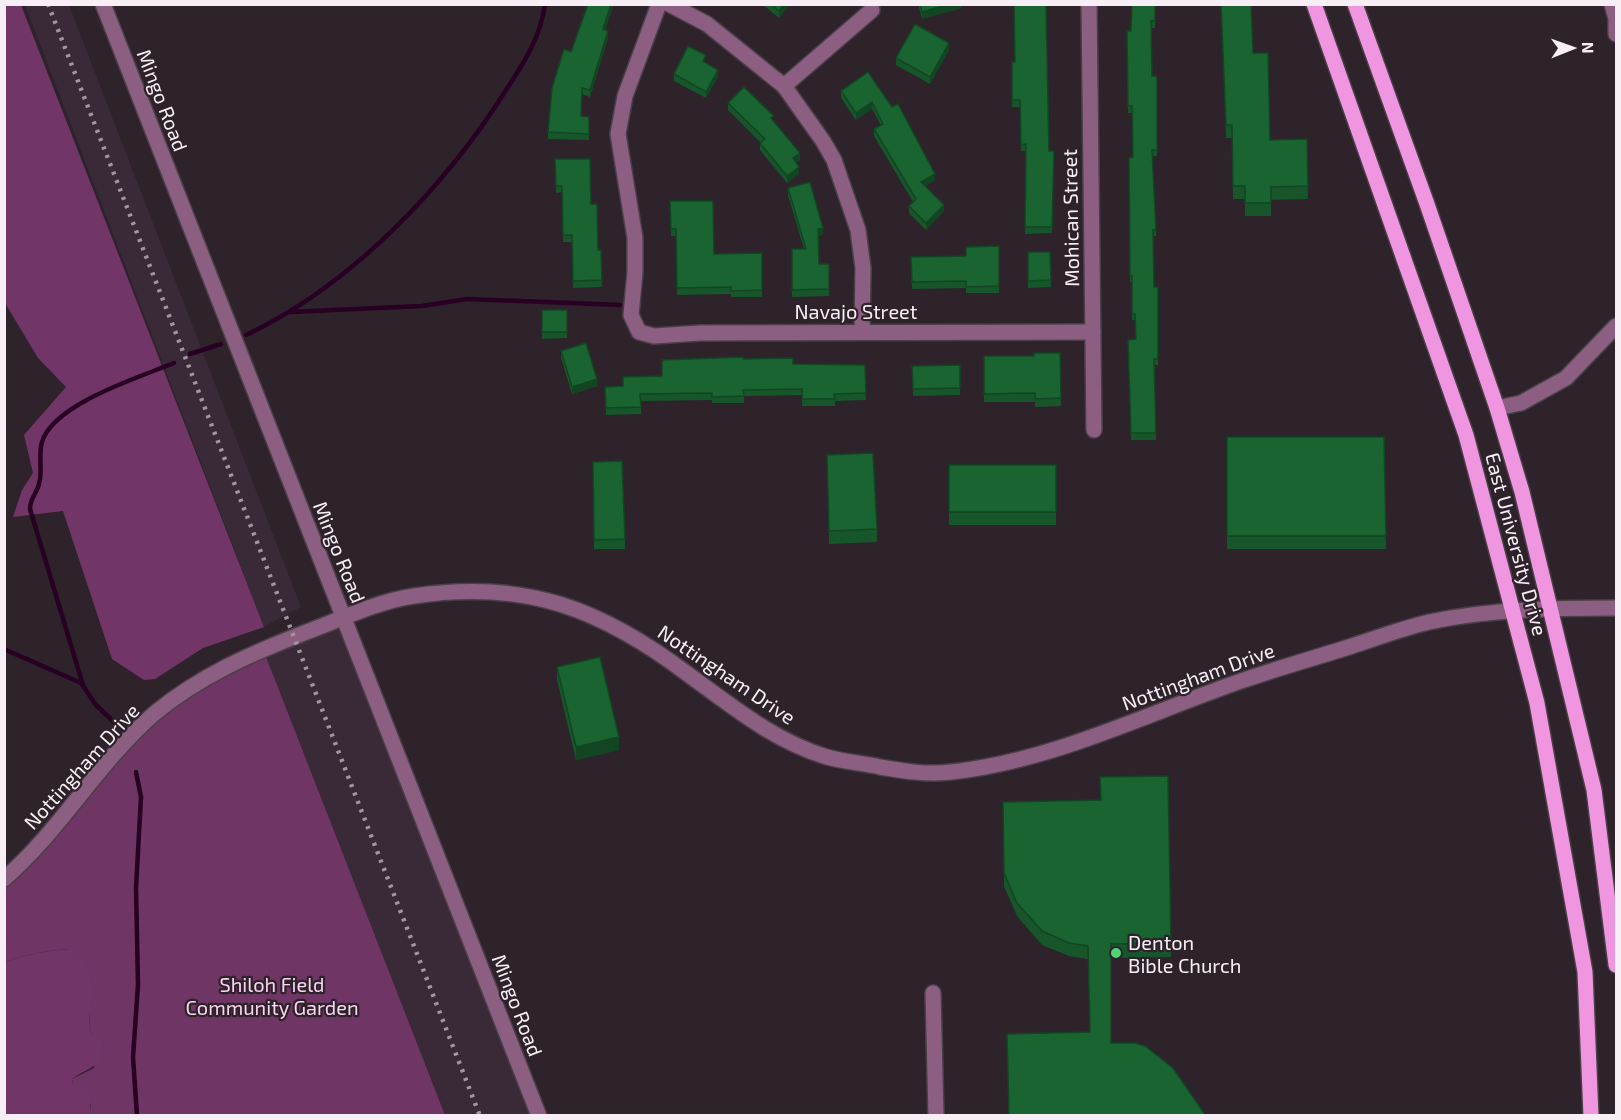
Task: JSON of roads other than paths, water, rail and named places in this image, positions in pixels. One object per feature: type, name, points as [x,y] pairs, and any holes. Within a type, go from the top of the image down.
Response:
[{"type":"main road","name":"East University Drive","points":[[1314,4],[1466,435],[1537,703],[1579,927],[1588,1019],[1591,1116]]},
{"type":"main road","name":"East University Drive","points":[[1355,4],[1497,408],[1522,492],[1594,789],[1617,965]]},
{"type":"street","name":"Mingo Road","points":[[103,4],[539,1116]]},
{"type":"street","name":"Navajo Street","points":[[659,4],[625,96],[618,134],[635,238],[631,315],[639,332],[654,336],[862,332],[1093,332]]},
{"type":"street","points":[[669,4],[707,24],[784,86],[834,160],[858,230],[863,268],[862,332]]},
{"type":"street","name":"Mohican Street","points":[[1089,4],[1094,430]]},
{"type":"street","points":[[1612,4],[1617,34]]},
{"type":"street","points":[[784,86],[872,10]]},
{"type":"street","points":[[1497,408],[1521,403],[1566,378],[1617,326]]},
{"type":"street","name":"Nottingham Drive","points":[[4,879],[39,845],[134,733],[156,712],[199,681],[227,665],[343,618],[411,596],[474,591],[522,594],[565,604],[637,638],[746,717],[783,740],[828,757],[908,772],[946,773],[996,766],[1044,752],[1241,681],[1425,623],[1514,612],[1617,608]]},
{"type":"street","points":[[933,993],[936,1116]]},
{"type":"waterway","points":[[246,335],[285,314],[323,289],[359,261],[426,196],[483,124],[520,68],[540,27],[545,4]]},
{"type":"waterway","points":[[290,312],[422,306],[467,299],[620,305]]},
{"type":"waterway","points":[[190,354],[221,344]]},
{"type":"waterway","points":[[83,685],[30,509],[40,479],[42,442],[49,428],[80,404],[120,384],[174,363]]},
{"type":"waterway","points":[[4,649],[81,683],[96,705],[115,723]]},
{"type":"waterway","points":[[136,772],[141,797],[136,888],[138,985],[133,1057],[137,1116]]},
{"type":"railway","points":[[48,4],[480,1116]]},
{"type":"place","name":"Denton Bible Church","points":[[1116,953]]},
{"type":"park label","name":"Shiloh Field Community Garden","points":[[272,996]]}]
